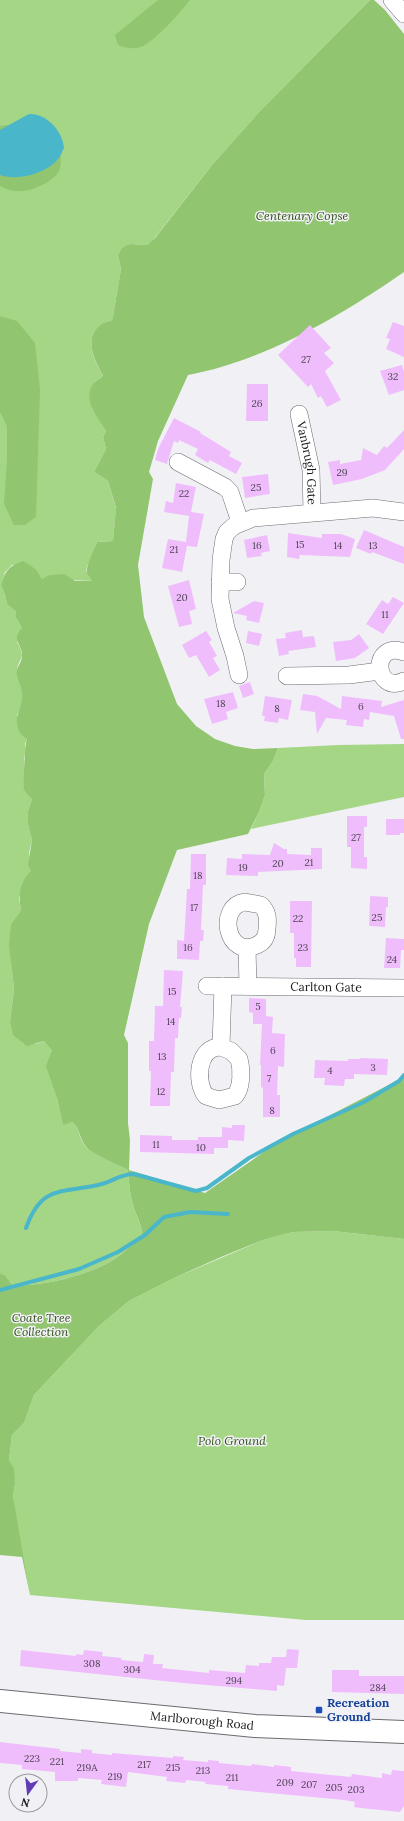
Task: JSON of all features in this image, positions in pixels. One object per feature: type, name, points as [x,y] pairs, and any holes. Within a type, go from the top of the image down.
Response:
[{"type":"main road","name":"Marlborough Road","points":[[0,1701],[255,1726],[404,1732]]},
{"type":"street","points":[[392,0],[404,14]]},
{"type":"street","name":"Vanbrugh Gate","points":[[299,414],[311,470],[312,512]]},
{"type":"street","points":[[178,462],[225,487],[230,492],[240,522],[228,532],[224,539],[221,560],[228,582],[220,599],[226,628],[236,656],[239,675]]},
{"type":"street","name":"Vanbrugh Gate","points":[[240,522],[253,518],[373,508],[404,512]]},
{"type":"street","points":[[403,650],[393,650],[383,655],[380,660],[380,671],[382,676],[391,683],[396,684],[404,681]]},
{"type":"street","points":[[287,676],[348,675],[380,671]]},
{"type":"street","points":[[247,948],[248,986]]},
{"type":"street","name":"Carlton Gate","points":[[221,1047],[215,986],[404,988]]},
{"type":"green space","points":[[0,0],[370,0],[259,112],[212,165],[153,240],[147,245],[130,244],[118,256],[121,269],[112,320],[101,324],[92,336],[92,350],[96,364],[103,375],[94,383],[92,405],[106,431],[103,437],[106,449],[94,472],[108,481],[116,509],[113,541],[97,542],[86,571],[93,581],[42,579],[37,570],[12,565],[5,572],[1,585],[7,604],[17,611],[16,618],[22,628],[17,642],[22,652],[22,656],[17,668],[17,673],[23,695],[17,715],[27,739],[24,758],[25,777],[32,799],[28,811],[28,825],[32,840],[29,853],[31,872],[19,898],[21,910],[17,916],[11,961],[14,989],[10,1021],[36,1044],[44,1041],[52,1051],[57,1098],[63,1124],[72,1122],[77,1128],[83,1143],[88,1149],[128,1170],[132,1201],[142,1232],[142,1235],[116,1258],[95,1269],[61,1280],[13,1286],[5,1275],[0,1273]]},
{"type":"green space","points":[[158,0],[190,0],[168,25],[149,43],[133,48],[118,45],[115,35]]},
{"type":"green space","name":"Centenary Copse","points":[[370,0],[374,0],[385,10],[404,34],[404,272],[354,305],[301,335],[245,359],[188,375],[158,441],[149,472],[153,479],[138,565],[144,617],[177,704],[196,726],[215,739],[235,746],[253,749],[278,748],[273,761],[264,774],[265,795],[259,812],[248,834],[177,850],[149,924],[124,1035],[128,1043],[128,1123],[130,1140],[129,1170],[205,1193],[268,1149],[404,1077],[404,1239],[333,1231],[293,1232],[263,1240],[174,1278],[129,1301],[99,1326],[34,1395],[24,1423],[12,1435],[9,1460],[14,1469],[15,1484],[13,1496],[30,1595],[22,1557],[0,1555],[0,1273],[5,1275],[13,1286],[37,1284],[72,1277],[95,1269],[116,1258],[142,1235],[142,1232],[132,1201],[128,1170],[102,1158],[88,1149],[83,1143],[77,1128],[72,1122],[63,1125],[57,1098],[46,1066],[52,1051],[44,1041],[27,1046],[13,1035],[10,1021],[14,989],[9,945],[11,925],[21,910],[20,894],[22,884],[24,879],[31,871],[28,865],[32,840],[28,825],[28,811],[32,799],[24,789],[24,764],[27,739],[20,733],[17,724],[22,694],[17,673],[22,652],[17,636],[22,628],[16,618],[16,611],[7,604],[1,585],[8,570],[14,565],[23,561],[37,570],[42,579],[50,575],[64,574],[75,581],[92,581],[87,573],[87,570],[97,542],[113,541],[116,508],[108,481],[94,472],[106,449],[103,437],[106,431],[92,409],[89,397],[93,384],[103,375],[96,363],[92,350],[92,336],[100,325],[112,320],[121,269],[118,256],[122,248],[130,244],[147,245],[155,238],[212,165],[259,112]]},
{"type":"green space","points":[[36,121],[60,145],[61,161],[59,171],[46,183],[33,189],[13,191],[0,186],[0,126]]},
{"type":"green space","points":[[0,316],[17,321],[35,343],[40,390],[36,517],[25,525],[14,525],[4,504],[7,459],[7,426],[0,412]]},
{"type":"green space","points":[[404,744],[404,797],[251,829],[265,795],[264,774],[273,761],[278,748]]},
{"type":"green space","name":"Polo Ground","points":[[333,1231],[404,1239],[404,1620],[306,1620],[30,1595],[13,1496],[15,1484],[9,1460],[12,1435],[24,1423],[34,1395],[99,1326],[129,1301],[174,1278],[263,1240],[293,1232]]},
{"type":"water","points":[[29,114],[42,116],[57,130],[63,142],[64,148],[61,155],[46,169],[31,175],[23,177],[7,177],[0,175],[0,130]]},
{"type":"building","points":[[393,322],[404,326],[404,357],[386,349],[390,339],[386,338]]},
{"type":"building","points":[[310,325],[331,348],[324,353],[334,363],[325,371],[341,400],[327,407],[321,396],[318,398],[311,384],[308,387],[278,355]]},
{"type":"building","points":[[402,365],[404,372],[404,390],[389,395],[380,371]]},
{"type":"building","points":[[247,384],[268,384],[268,421],[246,421]]},
{"type":"building","points":[[174,418],[201,432],[200,433],[231,452],[229,456],[242,463],[236,474],[210,460],[208,463],[195,455],[198,449],[179,440],[178,443],[174,441],[167,464],[155,460],[158,449]]},
{"type":"building","points":[[404,430],[404,449],[385,470],[362,479],[333,485],[328,462],[340,460],[340,464],[361,460],[363,448],[377,455],[384,446],[387,448]]},
{"type":"building","points":[[268,474],[270,494],[245,498],[242,477]]},
{"type":"building","points":[[176,483],[196,487],[191,512],[204,514],[197,547],[187,546],[182,572],[162,568],[168,539],[186,542],[189,516],[164,512],[166,501],[173,503]]},
{"type":"building","points":[[364,530],[404,547],[404,564],[372,552],[371,554],[356,548]]},
{"type":"building","points":[[288,533],[322,538],[322,534],[341,534],[355,539],[350,557],[300,555],[299,559],[287,557]]},
{"type":"building","points":[[267,535],[270,551],[261,553],[262,556],[247,558],[244,540]]},
{"type":"building","points":[[189,580],[196,609],[189,611],[192,624],[179,627],[168,586]]},
{"type":"building","points":[[393,597],[404,603],[383,634],[366,624],[382,600],[388,604]]},
{"type":"building","points":[[254,601],[264,603],[259,623],[246,620],[247,616],[233,613]]},
{"type":"building","points":[[302,630],[303,637],[314,636],[316,647],[288,651],[289,654],[279,656],[276,639],[286,638],[285,633]]},
{"type":"building","points":[[206,631],[212,640],[209,642],[217,656],[213,658],[220,670],[209,677],[196,655],[189,658],[182,645]]},
{"type":"building","points":[[248,631],[262,634],[259,646],[246,643]]},
{"type":"building","points":[[359,634],[369,648],[355,658],[336,661],[333,642],[351,640]]},
{"type":"building","points":[[250,682],[254,694],[243,698],[239,686]]},
{"type":"building","points":[[233,692],[238,708],[226,712],[228,719],[212,724],[204,699]]},
{"type":"building","points":[[303,694],[317,696],[341,709],[342,696],[382,701],[381,707],[404,700],[404,739],[401,739],[394,716],[370,712],[369,720],[364,719],[363,727],[346,725],[347,720],[326,718],[317,734],[315,712],[300,710]]},
{"type":"building","points":[[265,696],[292,700],[288,720],[279,718],[278,723],[264,721],[265,716],[262,716]]},
{"type":"building","points":[[347,816],[367,816],[367,827],[364,827],[364,857],[367,857],[367,869],[351,868],[351,847],[347,847]]},
{"type":"building","points":[[386,819],[404,819],[404,833],[400,833],[400,835],[386,835]]},
{"type":"building","points":[[274,843],[284,849],[287,849],[287,854],[311,855],[311,848],[322,848],[322,869],[258,872],[258,876],[226,875],[227,858],[242,859],[242,854],[270,855]]},
{"type":"building","points":[[191,854],[206,854],[206,885],[203,885],[201,930],[204,930],[203,941],[200,941],[199,960],[177,959],[177,940],[184,941],[187,889],[190,889]]},
{"type":"building","points":[[370,896],[388,897],[385,927],[369,926]]},
{"type":"building","points":[[290,901],[312,901],[311,967],[296,967],[296,958],[294,958],[294,933],[290,933]]},
{"type":"building","points":[[386,938],[404,939],[404,950],[401,950],[400,968],[384,968]]},
{"type":"building","points":[[164,970],[183,971],[180,1007],[182,1007],[181,1018],[179,1018],[178,1038],[175,1038],[174,1072],[171,1072],[170,1106],[150,1106],[151,1071],[149,1071],[149,1041],[154,1041],[155,1006],[163,1006]]},
{"type":"building","points":[[249,998],[266,999],[266,1016],[273,1017],[272,1033],[285,1034],[284,1067],[278,1066],[277,1095],[280,1095],[280,1117],[263,1117],[263,1088],[261,1087],[260,1065],[262,1024],[253,1024],[253,1013],[249,1012]]},
{"type":"building","points":[[348,1059],[388,1059],[387,1075],[354,1074],[354,1079],[345,1079],[344,1086],[324,1085],[325,1078],[314,1078],[315,1060],[348,1061]]},
{"type":"building","points":[[232,1125],[245,1125],[244,1141],[228,1140],[228,1148],[214,1148],[214,1154],[140,1152],[140,1135],[172,1136],[172,1140],[198,1140],[198,1137],[222,1137],[222,1127],[232,1128]]},
{"type":"building","points":[[287,1649],[299,1650],[297,1668],[286,1668],[284,1686],[277,1685],[277,1691],[20,1666],[21,1650],[76,1656],[76,1654],[83,1655],[84,1650],[103,1652],[102,1656],[122,1658],[121,1660],[143,1662],[144,1654],[154,1655],[153,1664],[163,1664],[162,1668],[209,1673],[209,1670],[245,1673],[246,1665],[259,1666],[259,1663],[271,1663],[272,1657],[286,1657]]},
{"type":"building","points":[[332,1670],[359,1670],[359,1676],[404,1676],[404,1694],[332,1692]]},
{"type":"building","points":[[0,1742],[81,1753],[81,1749],[92,1750],[92,1753],[112,1755],[112,1753],[173,1758],[173,1756],[184,1757],[183,1760],[208,1762],[208,1760],[219,1761],[219,1763],[251,1766],[252,1764],[274,1767],[274,1765],[291,1767],[291,1771],[351,1777],[352,1774],[382,1778],[382,1773],[391,1775],[392,1770],[404,1771],[404,1806],[400,1812],[361,1808],[354,1807],[355,1802],[344,1800],[228,1789],[228,1786],[205,1784],[206,1782],[186,1780],[185,1783],[166,1781],[167,1777],[128,1772],[126,1787],[101,1784],[102,1780],[78,1778],[78,1781],[55,1781],[55,1772],[22,1769],[22,1765],[0,1763]]},
{"type":"waterway","points":[[26,1228],[32,1214],[39,1204],[47,1197],[65,1190],[102,1184],[125,1175],[134,1174],[196,1191],[207,1188],[249,1158],[293,1134],[364,1102],[399,1081],[404,1075]]},
{"type":"waterway","points":[[0,1290],[79,1269],[118,1252],[145,1235],[164,1217],[190,1212],[228,1214]]},
{"type":"place","name":"Recreation Ground","points":[[319,1710]]},
{"type":"park label","name":"Coate Tree Collection","points":[[41,1325]]}]
